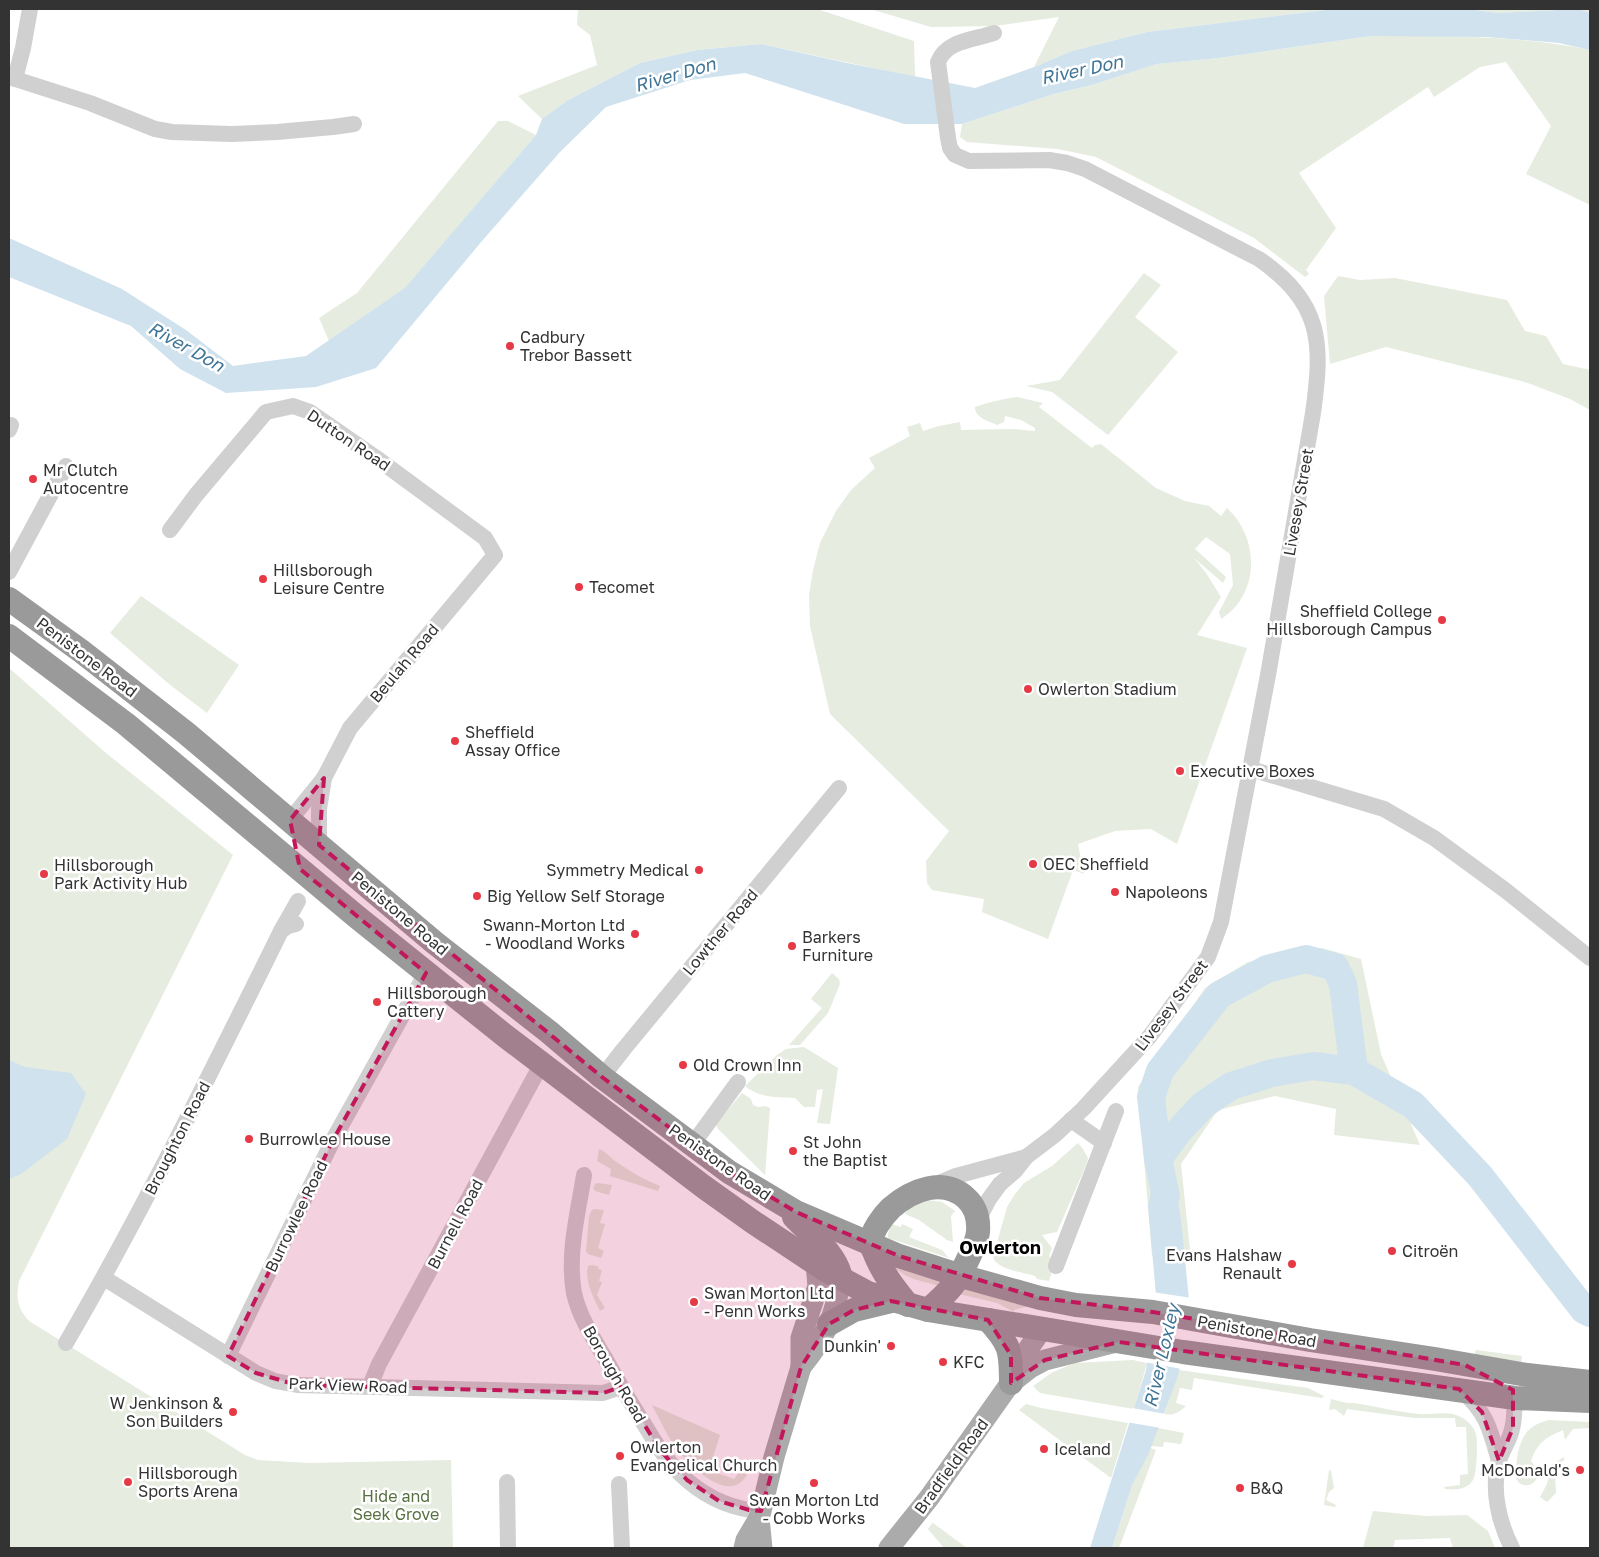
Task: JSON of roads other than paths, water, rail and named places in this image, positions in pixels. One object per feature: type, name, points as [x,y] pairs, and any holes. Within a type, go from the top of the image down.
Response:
[{"type":"highway","name":"Penistone Road","points":[[9,599],[81,651],[186,733],[435,943],[549,1032],[602,1077],[729,1172],[784,1206],[820,1224],[899,1256],[960,1276],[1040,1298],[1076,1305],[1153,1312],[1465,1365],[1590,1382]]},
{"type":"highway","name":"Penistone Road","points":[[9,636],[126,724],[426,973],[504,1035],[696,1181],[816,1264],[868,1292],[909,1305],[1183,1352],[1515,1398],[1590,1401]]},
{"type":"highway","points":[[290,820],[293,846],[300,869]]},
{"type":"highway","points":[[829,1324],[854,1310],[909,1305],[948,1292],[960,1276],[978,1234],[978,1220],[975,1210],[970,1202],[960,1193],[950,1188],[929,1187],[898,1202],[883,1215],[876,1228],[871,1244],[882,1271],[909,1305]]},
{"type":"highway","points":[[784,1206],[830,1255],[839,1267],[841,1278]]},
{"type":"highway","points":[[1042,1329],[1060,1314],[1076,1305]]},
{"type":"highway","points":[[988,1320],[1001,1335],[1011,1355],[1011,1383]]},
{"type":"highway","points":[[1465,1365],[1483,1378],[1508,1385],[1513,1390],[1515,1398]]},
{"type":"main road","points":[[744,1548],[746,1540],[760,1515],[774,1457],[801,1367],[801,1338],[818,1286],[816,1264]]},
{"type":"main road","points":[[801,1367],[820,1343],[829,1324],[838,1300],[841,1278]]},
{"type":"main road","points":[[1011,1383],[1022,1358],[1042,1329]]},
{"type":"main road","points":[[1011,1383],[1030,1368],[1045,1360],[1119,1342]]},
{"type":"main road","name":"Bradfield Road","points":[[889,1548],[929,1498],[1011,1383]]},
{"type":"main road","points":[[760,1515],[762,1548]]},
{"type":"street","points":[[30,9],[23,48],[12,78],[90,103],[155,129],[172,132],[232,134],[277,132],[354,124]]},
{"type":"street","name":"Livesey Street","points":[[978,1220],[993,1192],[1015,1171],[1026,1157],[1072,1120],[1150,1036],[1208,957],[1221,922],[1251,769],[1272,657],[1318,374],[1318,346],[1308,313],[1289,284],[1259,259],[1076,165],[1049,160],[969,161],[955,155],[950,148],[948,138],[938,62],[949,46],[994,33]]},
{"type":"street","name":"Dutton Road","points":[[170,530],[196,495],[266,412],[293,406],[310,412],[485,538],[495,555]]},
{"type":"street","points":[[9,572],[66,466]]},
{"type":"street","name":"Beulah Road","points":[[290,820],[324,778],[350,728],[495,555]]},
{"type":"street","points":[[1251,769],[1384,809],[1434,838],[1505,890],[1590,958]]},
{"type":"street","name":"Beulah Road","points":[[318,844],[319,809],[324,778]]},
{"type":"street","name":"Lowther Road","points":[[602,1077],[839,788]]},
{"type":"street","name":"Broughton Road","points":[[66,1343],[104,1278],[298,901]]},
{"type":"street","points":[[281,931],[288,926],[296,924]]},
{"type":"street","name":"Burrowlee Road","points":[[228,1356],[333,1140],[426,973]]},
{"type":"street","name":"Burnell Road","points":[[370,1386],[379,1364],[542,1063]]},
{"type":"street","points":[[692,1146],[738,1082]]},
{"type":"street","points":[[1056,1266],[1116,1111]]},
{"type":"street","points":[[1072,1120],[1104,1143]]},
{"type":"street","name":"Livesey Street","points":[[929,1187],[956,1176],[1026,1157]]},
{"type":"street","name":"Borough Road","points":[[584,1175],[574,1236],[574,1292],[591,1334],[621,1388],[660,1450],[687,1480],[702,1492],[719,1501],[760,1515]]},
{"type":"street","name":"Park View Road","points":[[104,1278],[256,1373],[275,1381],[297,1385],[603,1393],[621,1388]]},
{"type":"street","points":[[1460,1389],[1482,1412],[1489,1426],[1499,1461]]},
{"type":"street","points":[[1512,1548],[1497,1500],[1496,1482],[1499,1461],[1512,1428],[1515,1398]]},
{"type":"street","points":[[507,1482],[508,1548]]},
{"type":"street","points":[[619,1484],[622,1548]]},
{"type":"water","name":"River Don","points":[[1333,9],[1468,9],[1498,13],[1578,9],[1590,13],[1590,50],[1559,43],[1487,37],[1371,36],[1219,58],[1157,64],[1092,85],[1054,94],[962,124],[904,124],[745,73],[690,80],[606,107],[560,152],[482,241],[376,368],[316,387],[226,393],[180,369],[131,326],[9,277],[9,238],[122,289],[186,330],[233,366],[306,356],[405,288],[536,135],[542,119],[568,100],[640,63],[697,50],[761,44],[975,88],[1072,51],[1147,32]]},
{"type":"water","points":[[9,1060],[25,1067],[71,1073],[86,1094],[67,1139],[21,1174],[9,1179]]},
{"type":"water","points":[[1158,1159],[1175,1178],[1182,1229],[1189,1300],[1183,1352],[1178,1376],[1149,1453],[1132,1485],[1112,1548],[1090,1548],[1146,1370],[1156,1295],[1148,1205]]},
{"type":"waterway","name":"River Loxley","points":[[1158,1159],[1151,1097],[1160,1071],[1219,995],[1267,969],[1306,959],[1335,967],[1343,984],[1354,1071]]},
{"type":"waterway","name":"River Loxley","points":[[1166,1196],[1158,1159],[1177,1133],[1203,1105],[1231,1086],[1272,1073],[1313,1066],[1354,1071],[1413,1105],[1480,1176],[1584,1310],[1590,1313]]},
{"type":"place","name":"Cadbury Trebor Bassett","points":[[510,346]]},
{"type":"place","name":"Mr Clutch Autocentre","points":[[33,479]]},
{"type":"place","name":"Hillsborough Leisure Centre","points":[[263,579]]},
{"type":"place","name":"Tecomet","points":[[579,587]]},
{"type":"place","name":"Sheffield College Hillsborough Campus","points":[[1442,620]]},
{"type":"place","name":"Owlerton Stadium","points":[[1028,689]]},
{"type":"place","name":"Sheffield Assay Office","points":[[455,741]]},
{"type":"place","name":"Executive Boxes","points":[[1180,771]]},
{"type":"place","name":"OEC Sheffield","points":[[1033,864]]},
{"type":"place","name":"Symmetry Medical","points":[[699,870]]},
{"type":"place","name":"Hillsborough Park Activity Hub","points":[[44,874]]},
{"type":"place","name":"Napoleons","points":[[1115,892]]},
{"type":"place","name":"Big Yellow Self Storage","points":[[477,896]]},
{"type":"place","name":"Swann-Morton Ltd - Woodland Works","points":[[635,934]]},
{"type":"place","name":"Barkers Furniture","points":[[792,946]]},
{"type":"place","name":"Hillsborough Cattery","points":[[377,1002]]},
{"type":"place","name":"Old Crown Inn","points":[[683,1065]]},
{"type":"place","name":"Burrowlee House","points":[[249,1139]]},
{"type":"place","name":"St John the Baptist","points":[[793,1151]]},
{"type":"place","name":"Citroën","points":[[1392,1251]]},
{"type":"place","name":"Evans Halshaw Renault","points":[[1292,1264]]},
{"type":"place","name":"Swan Morton Ltd - Penn Works","points":[[694,1302]]},
{"type":"place","name":"Dunkin'","points":[[891,1346]]},
{"type":"place","name":"KFC","points":[[943,1362]]},
{"type":"place","name":"W Jenkinson & Son Builders","points":[[233,1412]]},
{"type":"place","name":"Iceland","points":[[1044,1449]]},
{"type":"place","name":"Owlerton Evangelical Church","points":[[620,1456]]},
{"type":"place","name":"McDonald's","points":[[1580,1470]]},
{"type":"place","name":"Hillsborough Sports Arena","points":[[128,1482]]},
{"type":"place","name":"Swan Morton Ltd - Cobb Works","points":[[814,1483]]},
{"type":"place","name":"B&Q","points":[[1240,1488]]},
{"type":"district","name":"Owlerton","points":[[1000,1248]]},
{"type":"park label","name":"Hide and Seek Grove","points":[[396,1505]]}]
